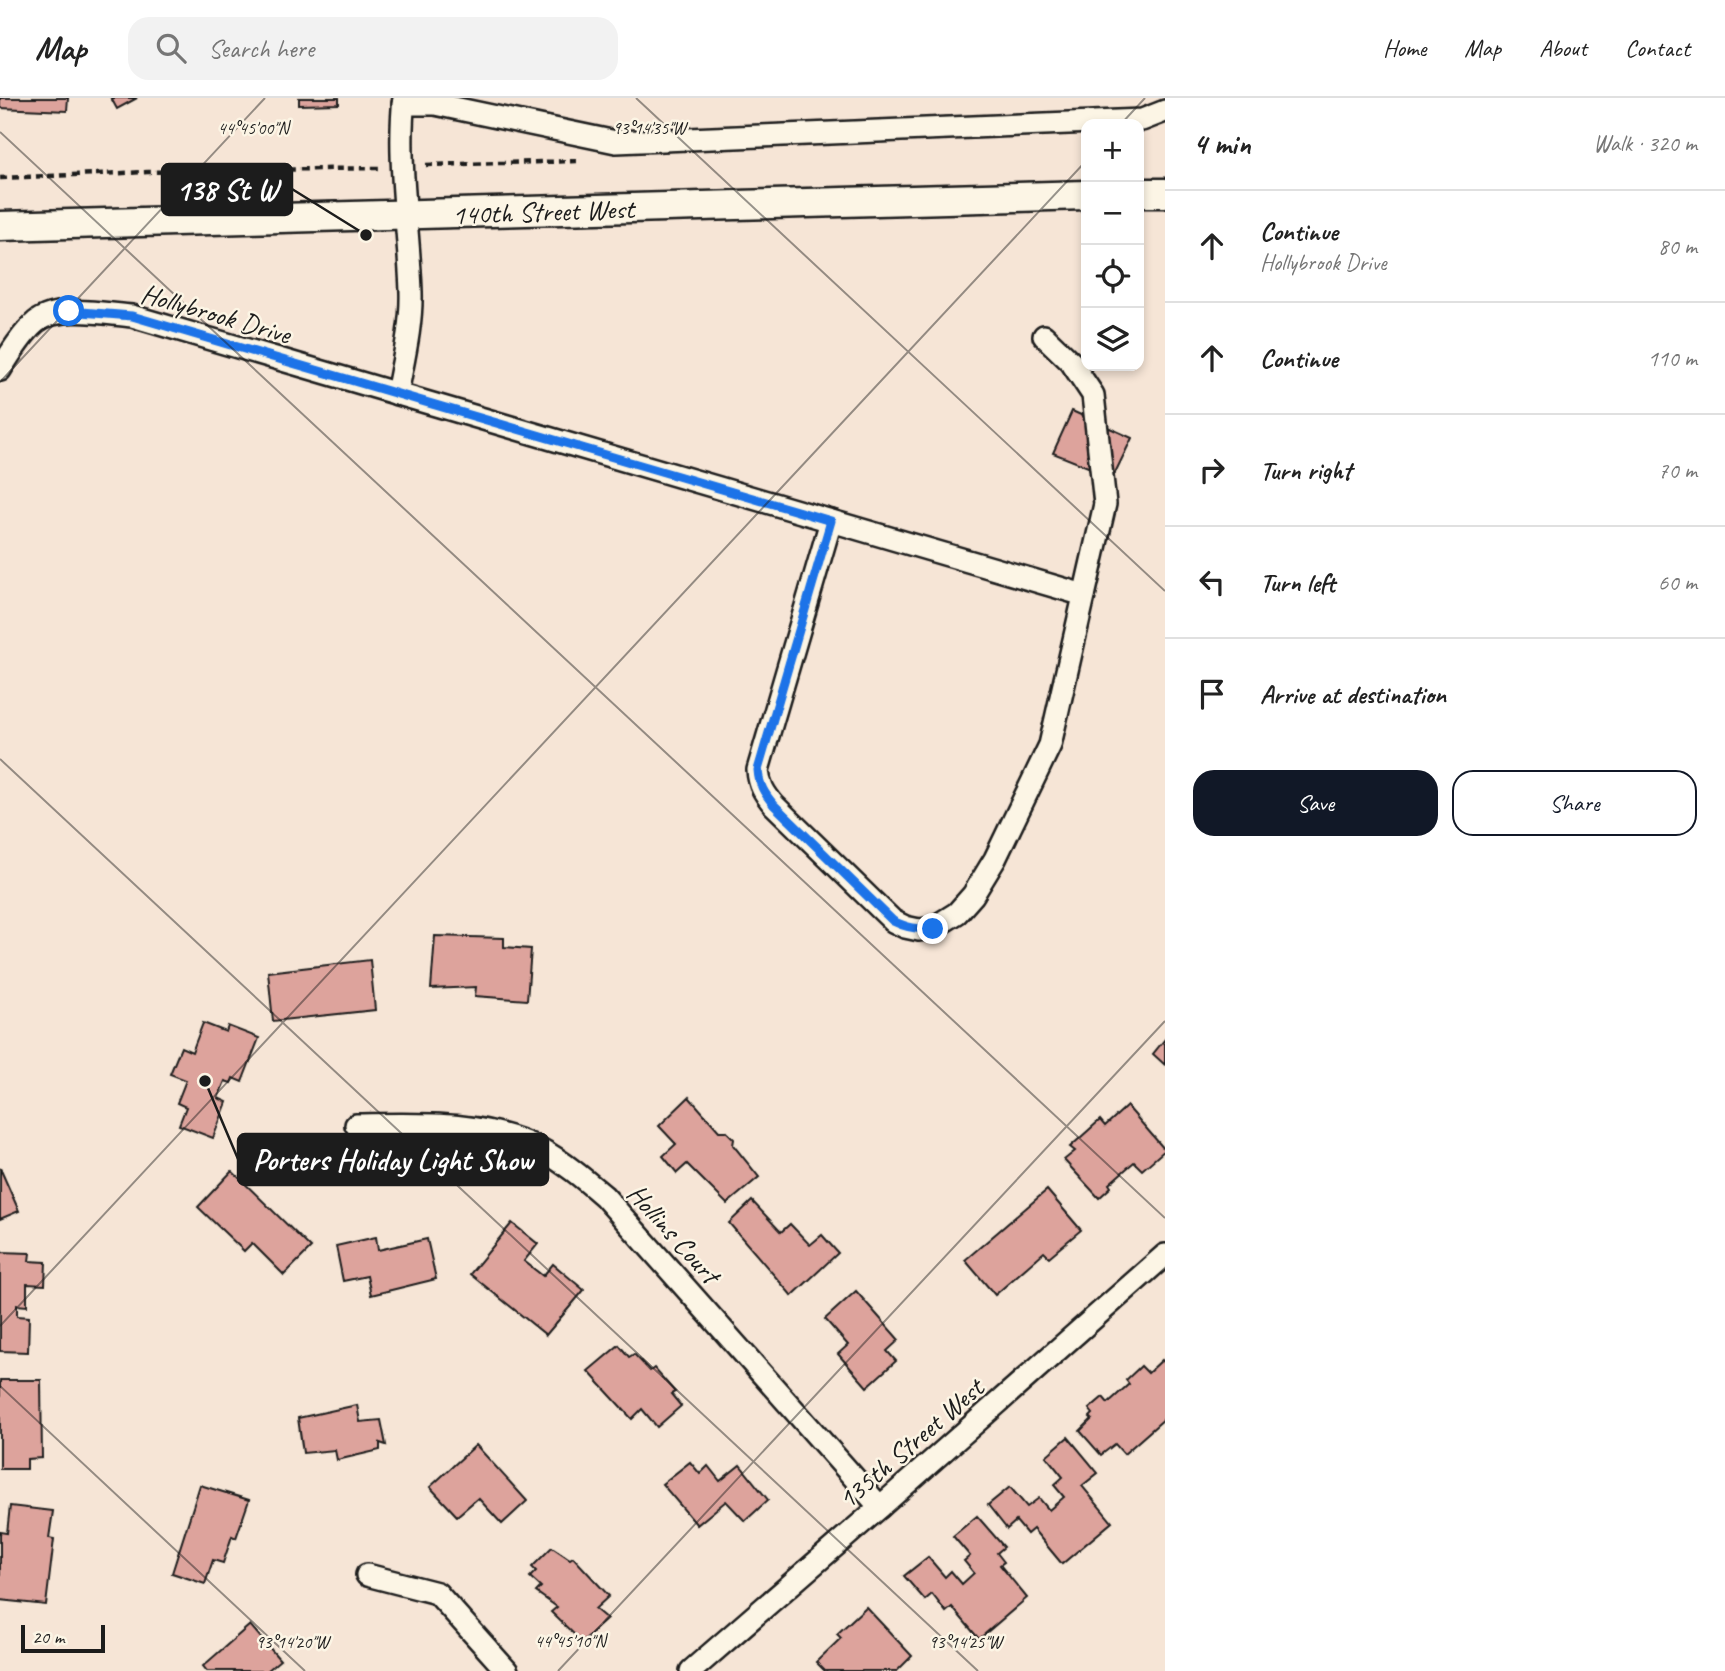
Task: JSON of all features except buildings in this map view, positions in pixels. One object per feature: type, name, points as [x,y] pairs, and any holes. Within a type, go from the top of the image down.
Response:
[{"type":"street","points":[[397,394],[411,295],[403,101],[435,104],[616,142],[1142,120],[1165,111]]},
{"type":"street","points":[[1144,193],[1165,192]]},
{"type":"street","name":"140th Street West","points":[[0,226],[1081,195]]},
{"type":"street","name":"Hollybrook Drive","points":[[0,370],[37,321],[69,311],[132,316],[1084,595]]},
{"type":"street","points":[[831,521],[758,770],[758,782],[774,805],[893,921],[919,930],[933,929],[957,913],[973,894],[995,859],[1050,745],[1105,504],[1093,395],[1071,362],[1044,336]]},
{"type":"street","name":"Hollins Court","points":[[356,1125],[446,1124],[485,1130],[538,1149],[571,1168],[604,1196],[880,1507]]},
{"type":"street","name":"135th Street West","points":[[691,1671],[1165,1255]]},
{"type":"street","points":[[367,1575],[437,1593],[508,1671]]},
{"type":"path","points":[[0,178],[374,168]]},
{"type":"place","name":"138 St W","points":[[366,235]]},
{"type":"place","name":"Porters Holiday Light Show","points":[[205,1081]]},
{"type":"route","points":[[69,311],[132,316],[831,521],[758,770],[758,782],[774,805],[893,921],[919,930],[933,929]]}]
